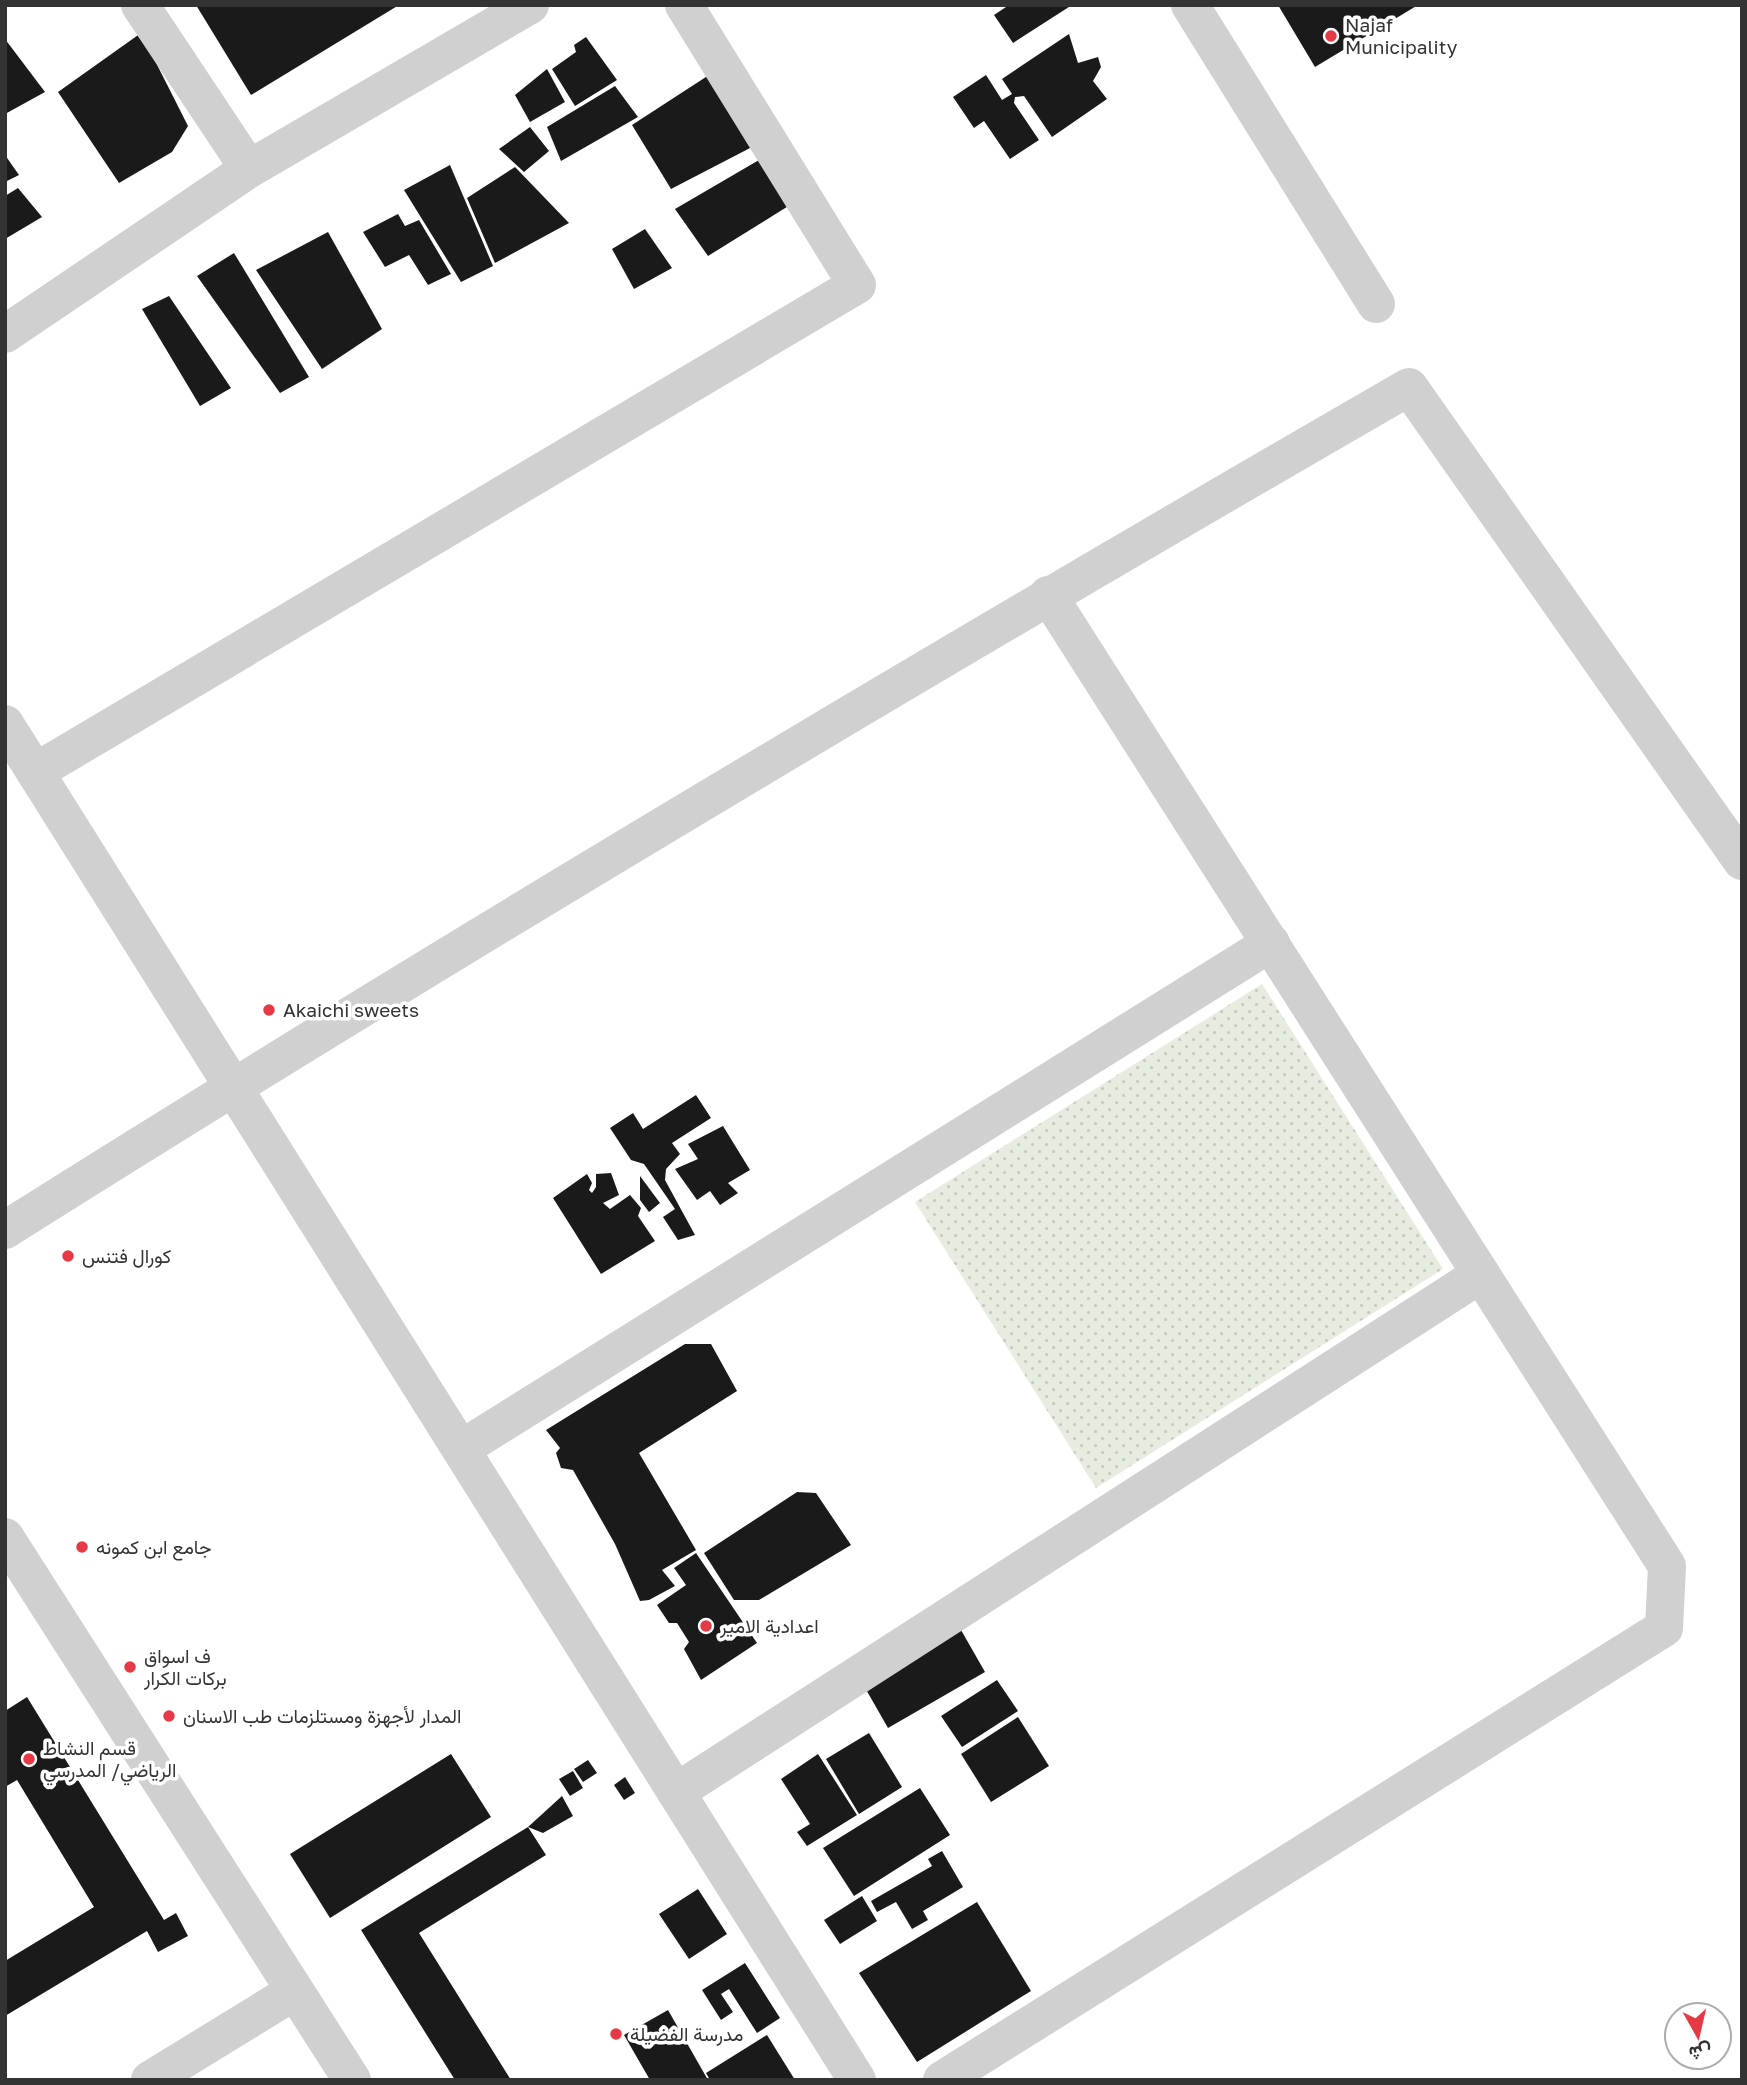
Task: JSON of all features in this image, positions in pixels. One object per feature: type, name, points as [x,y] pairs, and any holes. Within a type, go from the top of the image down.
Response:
[{"type":"street","points":[[140,5],[249,169]]},
{"type":"street","points":[[5,334],[249,169],[530,5]]},
{"type":"street","points":[[35,772],[857,285],[684,5]]},
{"type":"street","points":[[1191,5],[1376,304]]},
{"type":"street","points":[[5,1230],[233,1087],[1048,595],[1409,387],[1742,860]]},
{"type":"street","points":[[942,2080],[1664,1628],[1667,1566],[1048,595]]},
{"type":"street","points":[[5,724],[857,2080]]},
{"type":"street","points":[[461,1449],[1271,943]]},
{"type":"street","points":[[676,1792],[1481,1274]]},
{"type":"street","points":[[5,1537],[352,2080]]},
{"type":"street","points":[[150,2080],[295,1990]]},
{"type":"shaded area","points":[[1262,984],[1443,1269],[1096,1488],[915,1202]]},
{"type":"building","points":[[196,5],[399,5],[251,95]]},
{"type":"building","points":[[1009,5],[1072,5],[1013,43],[994,15]]},
{"type":"building","name":"Najaf Municipality","points":[[1278,5],[1418,5],[1315,67]]},
{"type":"building","points":[[141,33],[188,126],[172,152],[119,183],[58,92]]},
{"type":"building","points":[[1069,34],[1078,63],[1098,57],[1101,67],[1093,81],[1107,99],[1052,137],[1024,96],[1015,97],[1014,103],[1039,140],[1010,159],[984,121],[974,128],[953,97],[986,75],[1002,100],[1012,94],[1002,79]]},
{"type":"building","points":[[586,37],[617,80],[575,106],[552,69],[576,52],[574,45]]},
{"type":"building","points":[[5,39],[45,92],[5,114]]},
{"type":"building","points":[[547,69],[565,102],[530,122],[515,95]]},
{"type":"building","points":[[709,75],[752,147],[671,189],[632,125]]},
{"type":"building","points":[[615,86],[638,117],[561,161],[547,127]]},
{"type":"building","points":[[530,127],[549,151],[524,172],[499,149]]},
{"type":"building","points":[[5,155],[19,175],[5,182]]},
{"type":"building","points":[[759,160],[790,205],[708,256],[675,209]]},
{"type":"building","points":[[450,165],[493,266],[461,282],[404,190]]},
{"type":"building","points":[[515,167],[569,223],[495,263],[467,198]]},
{"type":"building","points":[[18,188],[42,217],[5,239],[5,196]]},
{"type":"building","points":[[398,214],[405,226],[419,220],[451,274],[428,285],[409,255],[385,267],[363,232]]},
{"type":"building","points":[[645,229],[672,268],[634,289],[612,249]]},
{"type":"building","points":[[328,232],[382,329],[322,369],[256,270]]},
{"type":"building","points":[[234,253],[309,377],[280,393],[197,276]]},
{"type":"building","points":[[169,296],[231,388],[200,406],[142,309]]},
{"type":"building","points":[[696,1095],[711,1118],[672,1143],[680,1154],[666,1169],[665,1180],[695,1235],[678,1240],[663,1217],[675,1209],[644,1164],[631,1160],[610,1128],[633,1113],[643,1129]]},
{"type":"building","points":[[723,1126],[750,1170],[728,1183],[738,1193],[720,1205],[710,1191],[697,1200],[675,1169],[698,1159],[688,1144]]},
{"type":"building","points":[[611,1173],[619,1195],[603,1203],[610,1209],[630,1195],[641,1208],[638,1216],[655,1241],[601,1274],[553,1198],[587,1174],[592,1183],[589,1190],[592,1193],[596,1187],[596,1174]]},
{"type":"building","points":[[640,1176],[660,1203],[649,1212],[640,1200]]},
{"type":"building","points":[[685,1344],[711,1344],[737,1391],[639,1453],[696,1550],[662,1570],[675,1586],[649,1600],[640,1601],[615,1544],[573,1470],[561,1468],[556,1453],[560,1448],[546,1430]]},
{"type":"building","points":[[797,1492],[816,1493],[851,1545],[759,1600],[734,1600],[704,1553]]},
{"type":"building","points":[[696,1553],[757,1643],[701,1680],[684,1649],[689,1642],[677,1623],[669,1623],[657,1605],[686,1585],[674,1568]]},
{"type":"building","points":[[961,1630],[985,1672],[888,1728],[864,1686]]},
{"type":"building","points":[[997,1680],[1018,1711],[962,1747],[941,1716]]},
{"type":"building","points":[[27,1697],[164,1920],[176,1913],[188,1936],[158,1952],[147,1931],[5,2016],[5,1961],[94,1907],[17,1780],[5,1787],[5,1711]]},
{"type":"building","points":[[1018,1717],[1049,1766],[991,1802],[961,1754]]},
{"type":"building","points":[[869,1733],[902,1787],[859,1814],[826,1759]]},
{"type":"building","points":[[451,1754],[491,1817],[330,1918],[290,1854]]},
{"type":"building","points":[[818,1754],[857,1815],[807,1846],[797,1832],[810,1824],[781,1779]]},
{"type":"building","points":[[588,1760],[597,1773],[583,1782],[574,1769]]},
{"type":"building","points":[[573,1771],[583,1788],[570,1796],[559,1779]]},
{"type":"building","points":[[625,1777],[635,1793],[624,1800],[614,1785]]},
{"type":"building","points":[[920,1788],[950,1835],[854,1896],[823,1848]]},
{"type":"building","points":[[562,1796],[573,1816],[543,1833],[528,1827]]},
{"type":"building","points":[[528,1827],[546,1855],[419,1933],[511,2080],[455,2080],[361,1930]]},
{"type":"building","points":[[942,1851],[963,1887],[923,1911],[928,1920],[912,1929],[896,1902],[877,1912],[871,1901],[932,1866],[928,1859]]},
{"type":"building","points":[[698,1889],[727,1934],[689,1959],[659,1914]]},
{"type":"building","points":[[862,1896],[877,1921],[840,1944],[824,1920]]},
{"type":"building","points":[[977,1902],[1031,1991],[917,2062],[859,1973]]},
{"type":"building","points":[[745,1963],[780,2018],[757,2033],[729,1989],[721,1994],[733,2012],[721,2020],[702,1990]]},
{"type":"building","points":[[668,2010],[708,2080],[650,2080],[624,2035]]},
{"type":"building","points":[[767,2035],[795,2080],[710,2080],[706,2073]]},
{"type":"place","name":"Najaf Municipality","points":[[1331,36]]},
{"type":"place","name":"Akaichi sweets","points":[[269,1010]]},
{"type":"place","name":"كورال فتنس","points":[[68,1256]]},
{"type":"place","name":"جامع ابن كمونه","points":[[82,1547]]},
{"type":"place","name":"اعدادية الامير","points":[[706,1626]]},
{"type":"place","name":"ف اسواق بركات الكرار","points":[[130,1667]]},
{"type":"place","name":"المدار لأجهزة ومستلزمات طب الاسنان","points":[[169,1716]]},
{"type":"place","name":"قسم النشاط الرياضي/ المدرسي","points":[[29,1759]]},
{"type":"place","name":"مدرسة الفضيلة","points":[[616,2034]]}]
